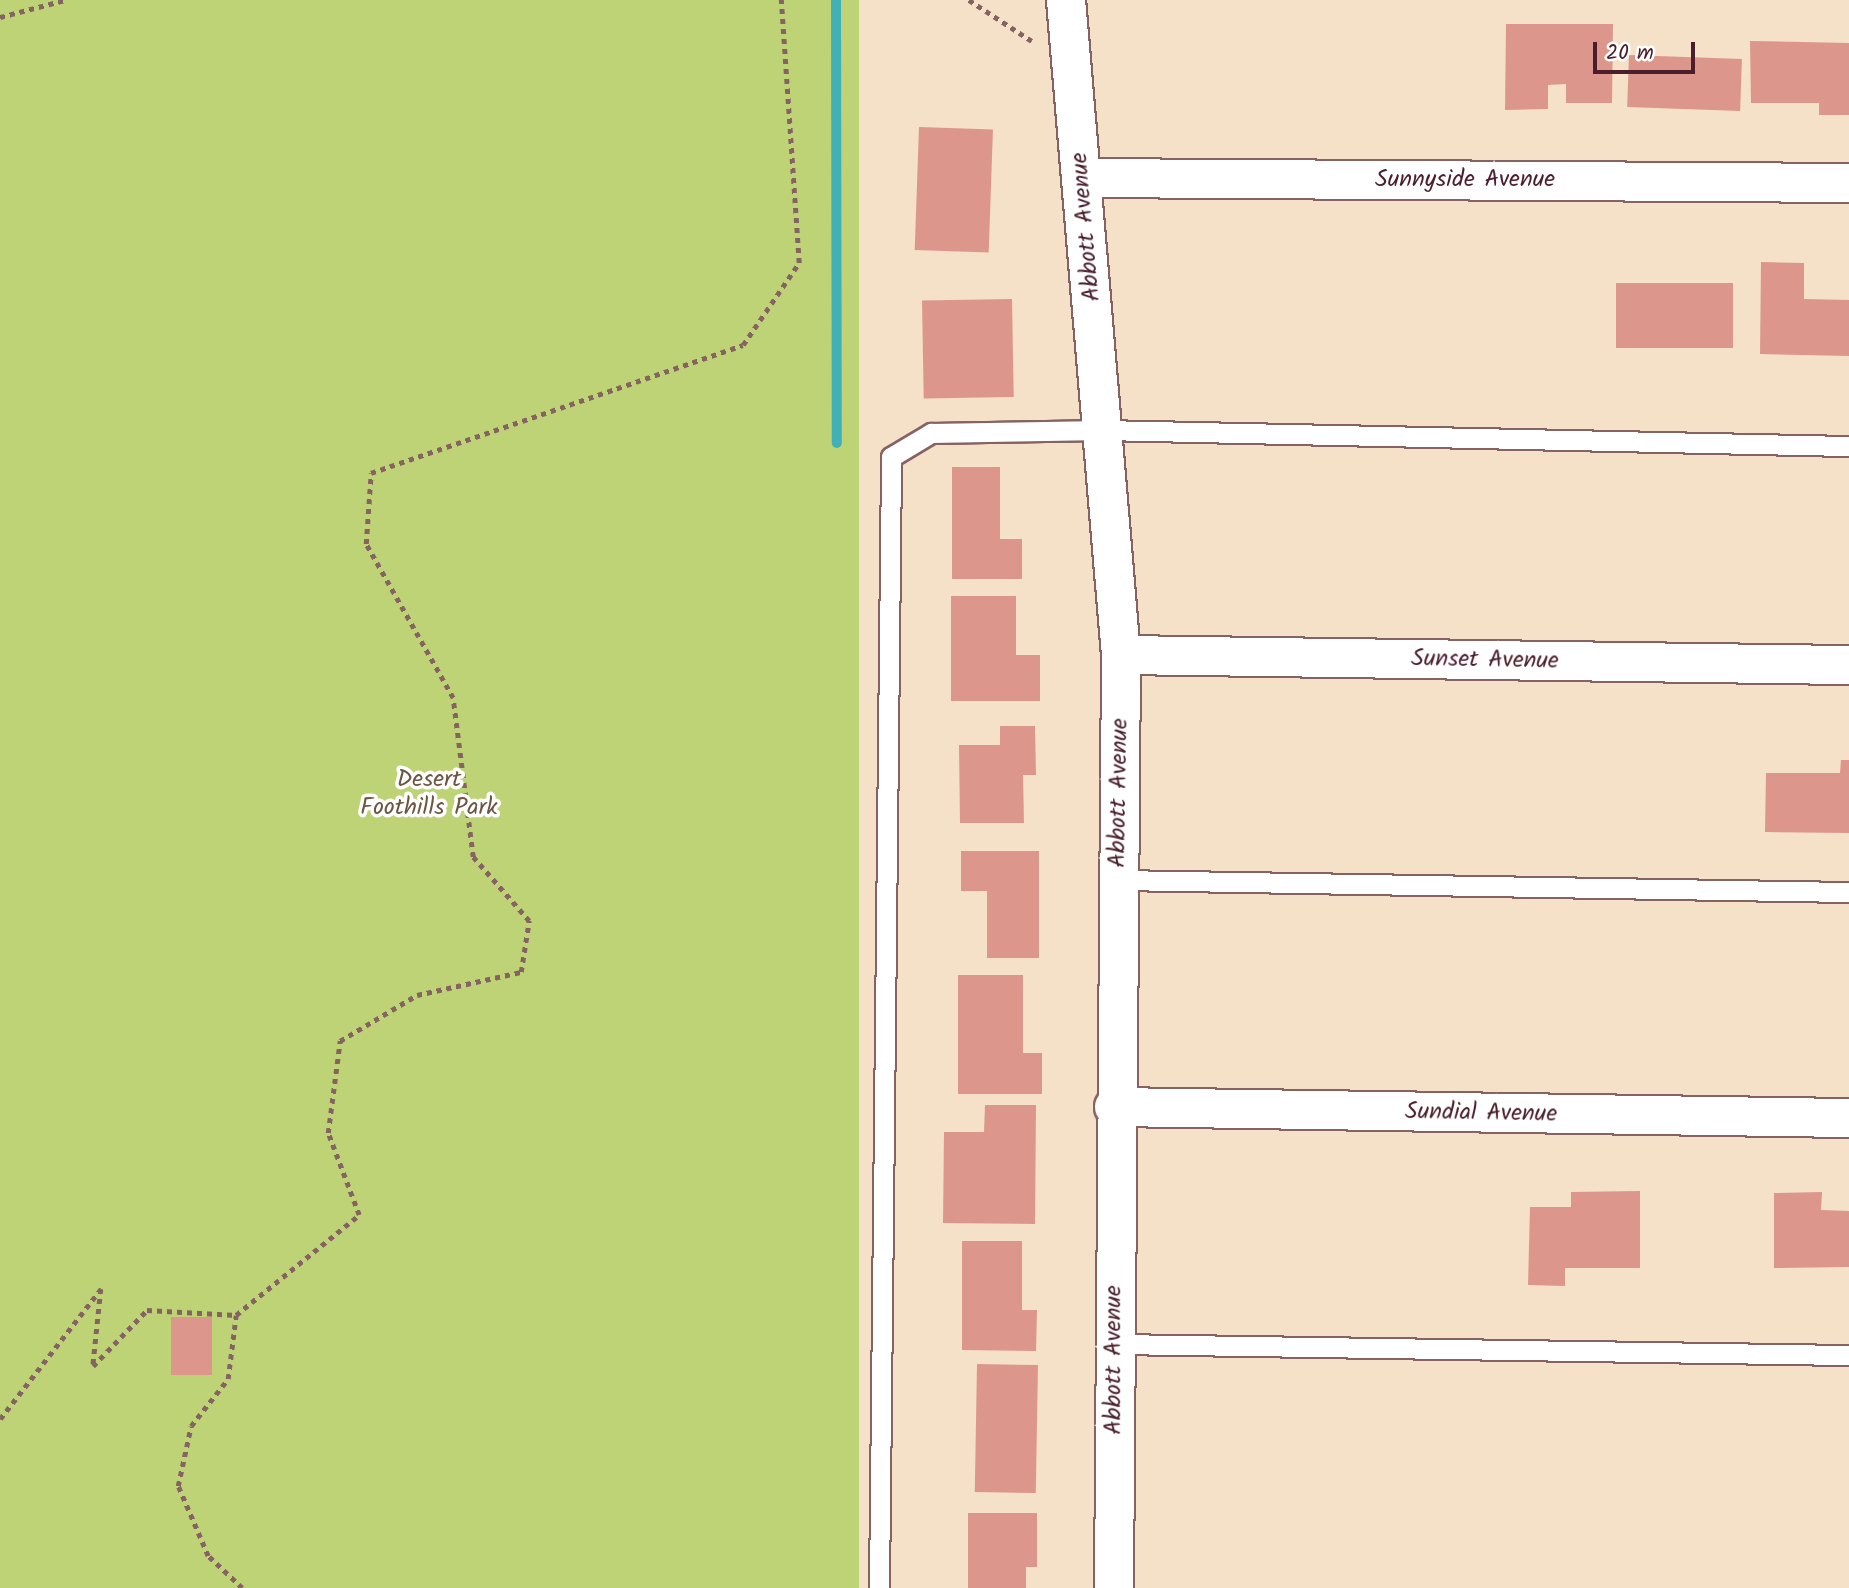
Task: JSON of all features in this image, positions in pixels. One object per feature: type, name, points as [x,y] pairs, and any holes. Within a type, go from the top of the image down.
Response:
[{"type":"street","name":"Abbott Avenue","points":[[1068,17],[1121,655],[1114,1107],[1114,1588]]},
{"type":"street","name":"Sunnyside Avenue","points":[[1082,178],[1849,183]]},
{"type":"street","name":"Sunset Avenue","points":[[1121,655],[1849,666]]},
{"type":"street","name":"Sundial Avenue","points":[[1114,1107],[1849,1118]]},
{"type":"lane","points":[[878,1588],[891,457],[931,433],[1102,430],[1849,446]]},
{"type":"lane","points":[[1117,880],[1849,892]]},
{"type":"lane","points":[[1114,1344],[1849,1355]]},
{"type":"path","points":[[0,17],[65,0]]},
{"type":"path","points":[[0,1419],[101,1289],[93,1366],[147,1310],[236,1315],[359,1215],[328,1133],[340,1041],[417,995],[521,972],[529,921],[473,857],[453,698],[366,544],[371,473],[743,345],[799,263],[781,0]]},
{"type":"path","points":[[969,0],[1030,41],[1068,17]]},
{"type":"path","points":[[236,1315],[229,1379],[191,1426],[178,1486],[208,1556],[242,1588]]},
{"type":"green space","name":"Desert Foothills Park","points":[[0,0],[859,0],[859,1588],[0,1588]]},
{"type":"building","points":[[1506,24],[1613,24],[1612,103],[1566,103],[1566,84],[1548,85],[1548,109],[1505,110]]},
{"type":"building","points":[[1750,41],[1849,43],[1849,115],[1819,115],[1819,103],[1751,103]]},
{"type":"building","points":[[1629,55],[1742,59],[1740,111],[1627,107]]},
{"type":"building","points":[[919,127],[993,130],[989,253],[915,250]]},
{"type":"building","points":[[1761,262],[1804,263],[1804,299],[1849,300],[1849,356],[1760,354]]},
{"type":"building","points":[[1616,283],[1733,283],[1733,348],[1616,348]]},
{"type":"building","points":[[1012,299],[1014,397],[924,399],[922,301]]},
{"type":"building","points":[[952,467],[1000,467],[1000,539],[1022,539],[1022,579],[952,579]]},
{"type":"building","points":[[951,596],[1016,596],[1016,655],[1040,655],[1040,701],[951,701]]},
{"type":"building","points":[[1000,726],[1035,726],[1036,775],[1023,775],[1024,823],[960,823],[959,745],[1000,745]]},
{"type":"building","points":[[1841,760],[1849,760],[1849,833],[1765,832],[1766,773],[1840,773]]},
{"type":"building","points":[[961,851],[1039,851],[1039,958],[987,958],[987,891],[961,891]]},
{"type":"building","points":[[958,975],[1023,975],[1023,1053],[1042,1053],[1042,1094],[958,1094]]},
{"type":"building","points":[[985,1105],[1036,1105],[1035,1224],[943,1223],[944,1132],[984,1132]]},
{"type":"building","points":[[1640,1191],[1640,1268],[1565,1268],[1565,1286],[1528,1285],[1530,1207],[1571,1207],[1571,1192]]},
{"type":"building","points":[[1822,1192],[1821,1210],[1849,1211],[1849,1267],[1774,1268],[1774,1193]]},
{"type":"building","points":[[962,1241],[1022,1241],[1022,1310],[1037,1310],[1036,1351],[962,1350]]},
{"type":"building","points":[[171,1317],[212,1317],[212,1375],[171,1375]]},
{"type":"building","points":[[977,1364],[1038,1365],[1036,1493],[975,1492]]},
{"type":"building","points":[[968,1513],[1037,1513],[1037,1567],[1026,1567],[1026,1588],[968,1588]]},
{"type":"waterway","points":[[836,0],[837,443]]}]
